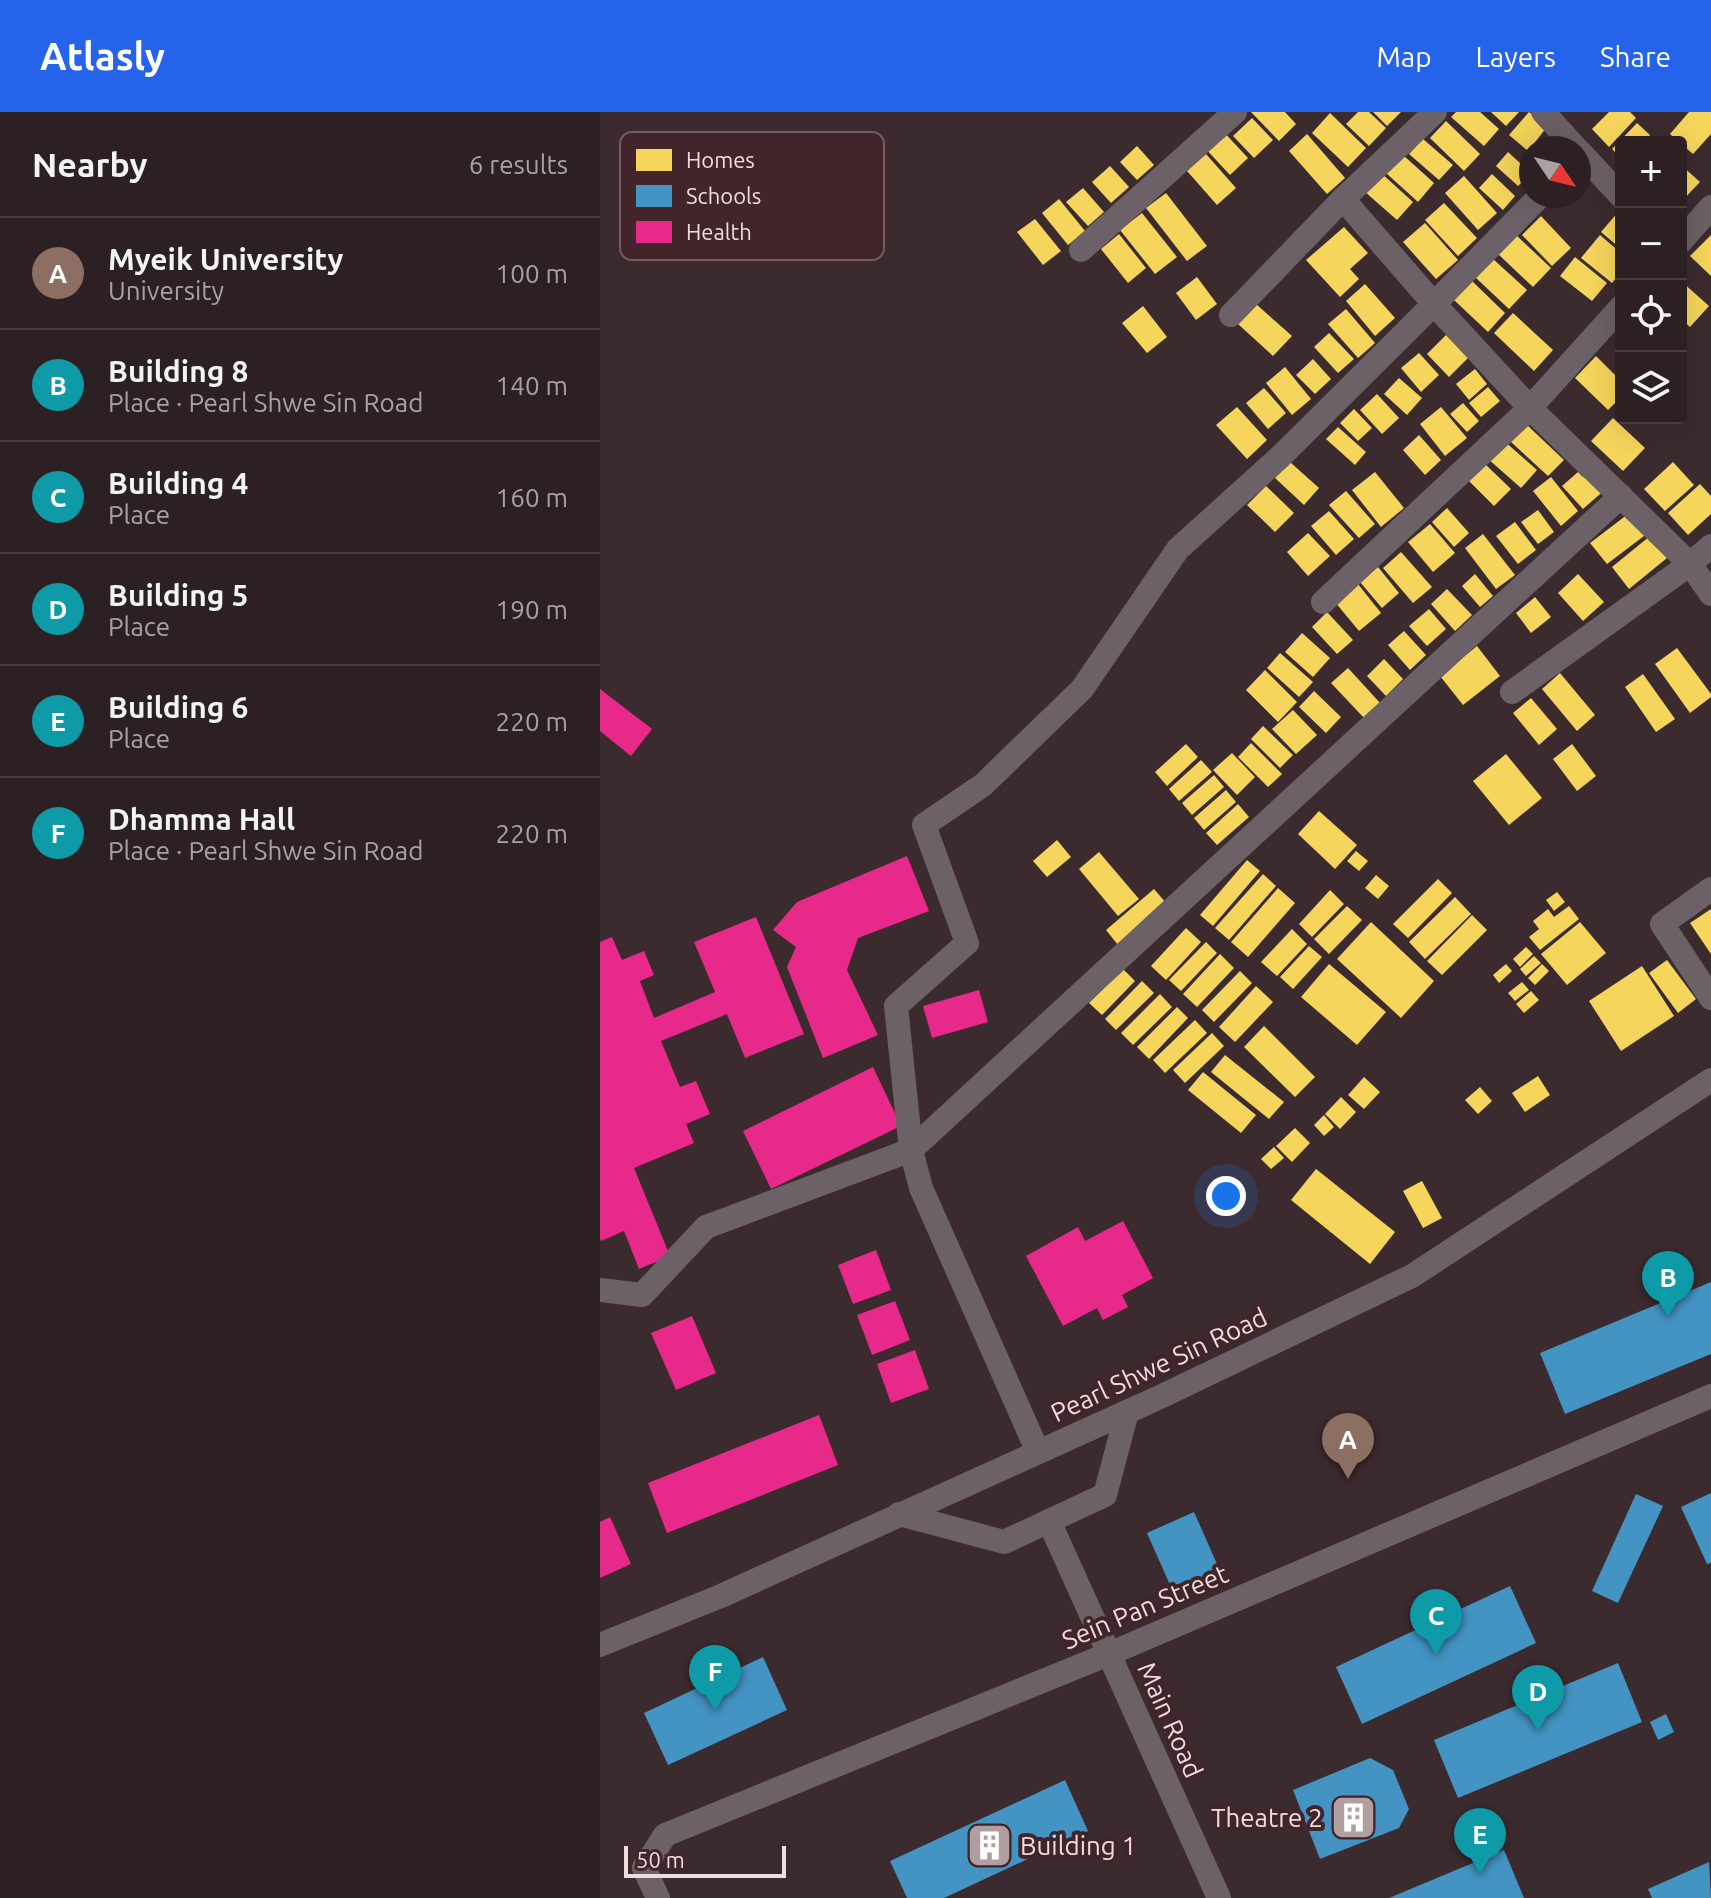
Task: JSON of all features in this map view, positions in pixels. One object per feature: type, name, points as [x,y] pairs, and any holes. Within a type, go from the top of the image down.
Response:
[{"type":"street","points":[[1081,250],[1235,112]]},
{"type":"street","points":[[1231,315],[1343,199],[1435,112]]},
{"type":"street","points":[[1543,112],[1565,136]]},
{"type":"street","points":[[1591,165],[1615,190]]},
{"type":"street","points":[[1343,199],[1530,408],[1690,564],[1711,594]]},
{"type":"street","points":[[1687,234],[1711,207]]},
{"type":"street","points":[[1038,1452],[921,1188],[911,1150],[896,1006],[967,943],[924,825],[983,785],[1082,689],[1178,549],[1280,457],[1528,208]]},
{"type":"street","points":[[1323,602],[1530,408],[1615,314]]},
{"type":"street","points":[[600,1290],[642,1295],[706,1227],[911,1150],[1621,496]]},
{"type":"street","points":[[1512,692],[1711,546]]},
{"type":"street","points":[[1711,889],[1662,924],[1711,998]]},
{"type":"street","name":"Pearl Shwe Sin Road","points":[[600,1645],[721,1596],[1127,1412],[1412,1276],[1711,1080]]},
{"type":"street","name":"Sein Pan Street","points":[[658,1898],[644,1868],[665,1835],[1109,1654],[1711,1396]]},
{"type":"street","points":[[899,1514],[1004,1542],[1105,1495],[1127,1412]]},
{"type":"street","name":"Main Road","points":[[1049,1521],[1219,1898]]},
{"type":"building: Homes","points":[[1251,112],[1285,112],[1296,124],[1279,141]]},
{"type":"building: Homes","points":[[1358,112],[1369,112],[1386,128],[1369,146],[1346,124]]},
{"type":"building: Homes","points":[[1373,112],[1401,112],[1387,126]]},
{"type":"building: Homes","points":[[1456,112],[1480,112],[1499,129],[1484,146],[1451,117]]},
{"type":"building: Homes","points":[[1491,112],[1519,112],[1506,126]]},
{"type":"building: Homes","points":[[1529,112],[1547,127],[1540,136],[1519,136],[1519,143],[1509,135]]},
{"type":"building: Homes","points":[[1609,112],[1630,112],[1636,118],[1619,136],[1615,136],[1609,147],[1592,129]]},
{"type":"building: Homes","points":[[1689,112],[1711,112],[1711,134],[1693,154],[1687,149],[1687,136],[1670,134]]},
{"type":"building: Homes","points":[[1330,113],[1366,148],[1348,167],[1312,133]]},
{"type":"building: Homes","points":[[1252,118],[1273,140],[1254,158],[1233,136]]},
{"type":"building: Homes","points":[[1446,121],[1480,154],[1464,171],[1430,138]]},
{"type":"building: Homes","points":[[1637,123],[1650,135],[1649,136],[1624,136]]},
{"type":"building: Homes","points":[[1222,130],[1248,158],[1230,175],[1204,147]]},
{"type":"building: Homes","points":[[1307,134],[1345,178],[1327,194],[1289,151]]},
{"type":"building: Homes","points":[[1423,139],[1453,165],[1439,180],[1409,154]]},
{"type":"building: Homes","points":[[1137,146],[1154,165],[1137,180],[1120,162]]},
{"type":"building: Homes","points":[[1508,152],[1519,162],[1519,185],[1518,186],[1496,166]]},
{"type":"building: Homes","points":[[1206,154],[1236,188],[1217,205],[1187,171]]},
{"type":"building: Homes","points":[[1403,155],[1434,183],[1418,202],[1386,173]]},
{"type":"building: Homes","points":[[1110,166],[1129,187],[1111,203],[1092,182]]},
{"type":"building: Homes","points":[[1687,170],[1700,182],[1687,196]]},
{"type":"building: Homes","points":[[1380,172],[1413,202],[1397,220],[1364,191]]},
{"type":"building: Homes","points":[[1492,174],[1515,196],[1503,210],[1479,188]]},
{"type":"building: Homes","points":[[1464,176],[1497,213],[1478,230],[1445,193]]},
{"type":"building: Homes","points":[[1083,188],[1104,212],[1088,226],[1066,202]]},
{"type":"building: Homes","points":[[1166,193],[1207,246],[1187,261],[1146,208]]},
{"type":"building: Homes","points":[[1059,199],[1085,231],[1068,245],[1042,213]]},
{"type":"building: Homes","points":[[1444,203],[1477,238],[1458,256],[1425,220]]},
{"type":"building: Homes","points":[[1142,213],[1177,257],[1155,274],[1120,230]]},
{"type":"building: Homes","points":[[1541,216],[1571,248],[1552,266],[1522,235]]},
{"type":"building: Homes","points":[[1615,216],[1615,244],[1601,232]]},
{"type":"building: Homes","points":[[1035,219],[1061,251],[1043,265],[1017,232]]},
{"type":"building: Homes","points":[[1425,223],[1458,260],[1436,279],[1403,242]]},
{"type":"building: Homes","points":[[1344,227],[1368,253],[1350,269],[1359,279],[1340,297],[1306,260]]},
{"type":"building: Homes","points":[[1119,234],[1146,268],[1128,283],[1101,249]]},
{"type":"building: Homes","points":[[1515,234],[1551,268],[1533,287],[1497,253]]},
{"type":"building: Homes","points":[[1600,235],[1615,248],[1615,279],[1612,283],[1581,258]]},
{"type":"building: Homes","points":[[1711,235],[1711,276],[1690,256]]},
{"type":"building: Homes","points":[[1575,257],[1607,283],[1592,301],[1560,276]]},
{"type":"building: Homes","points":[[1492,258],[1527,290],[1509,309],[1475,277]]},
{"type":"building: Homes","points":[[1197,277],[1217,304],[1196,320],[1176,293]]},
{"type":"building: Homes","points":[[1472,281],[1505,313],[1488,332],[1454,300]]},
{"type":"building: Homes","points":[[1365,284],[1395,318],[1375,336],[1346,301]]},
{"type":"building: Homes","points":[[1687,286],[1709,306],[1690,327],[1687,324]]},
{"type":"building: Homes","points":[[1256,304],[1292,336],[1273,356],[1238,324]]},
{"type":"building: Homes","points":[[1143,306],[1167,337],[1147,353],[1122,323]]},
{"type":"building: Homes","points":[[1346,309],[1375,343],[1358,358],[1328,324]]},
{"type":"building: Homes","points":[[1513,313],[1553,350],[1534,371],[1494,333]]},
{"type":"building: Homes","points":[[1329,333],[1354,359],[1338,373],[1314,347]]},
{"type":"building: Homes","points":[[1446,335],[1468,358],[1449,377],[1427,354]]},
{"type":"building: Homes","points":[[1419,353],[1439,375],[1421,392],[1401,368]]},
{"type":"building: Homes","points":[[1596,356],[1615,375],[1615,403],[1608,410],[1575,378]]},
{"type":"building: Homes","points":[[1313,359],[1331,379],[1315,394],[1296,375]]},
{"type":"building: Homes","points":[[1285,367],[1311,399],[1292,415],[1266,383]]},
{"type":"building: Homes","points":[[1475,369],[1487,384],[1469,400],[1456,384]]},
{"type":"building: Homes","points":[[1399,378],[1422,398],[1407,415],[1384,394]]},
{"type":"building: Homes","points":[[1488,387],[1500,401],[1481,417],[1469,403]]},
{"type":"building: Homes","points":[[1264,388],[1286,413],[1268,429],[1246,403]]},
{"type":"building: Homes","points":[[1377,394],[1399,418],[1382,434],[1360,410]]},
{"type":"building: Homes","points":[[1463,403],[1479,421],[1467,432],[1450,414]]},
{"type":"building: Homes","points":[[1237,407],[1267,440],[1247,459],[1216,425]]},
{"type":"building: Homes","points":[[1441,407],[1467,438],[1445,456],[1420,424]]},
{"type":"building: Homes","points":[[1354,409],[1372,428],[1358,441],[1340,423]]},
{"type":"building: Homes","points":[[1613,418],[1615,424],[1619,424],[1645,448],[1623,471],[1591,441]]},
{"type":"building: Homes","points":[[1526,424],[1564,460],[1548,476],[1510,441]]},
{"type":"building: Homes","points":[[1338,427],[1366,452],[1355,465],[1326,439]]},
{"type":"building: Homes","points":[[1419,435],[1441,460],[1425,475],[1403,450]]},
{"type":"building: Homes","points":[[1503,440],[1537,470],[1521,488],[1487,458]]},
{"type":"building: Homes","points":[[1290,462],[1319,488],[1304,505],[1275,478]]},
{"type":"building: Homes","points":[[1673,462],[1694,485],[1665,511],[1644,489]]},
{"type":"building: Homes","points":[[1485,464],[1511,489],[1494,506],[1469,481]]},
{"type":"building: Homes","points":[[1592,469],[1608,487],[1583,509],[1562,486],[1578,472],[1583,477]]},
{"type":"building: Homes","points":[[1375,472],[1404,508],[1381,527],[1352,490]]},
{"type":"building: Homes","points":[[1551,477],[1578,511],[1561,526],[1533,491]]},
{"type":"building: Homes","points":[[1700,484],[1711,496],[1711,514],[1688,535],[1668,513]]},
{"type":"building: Homes","points":[[1266,486],[1294,513],[1275,532],[1247,505]]},
{"type":"building: Homes","points":[[1346,491],[1375,524],[1359,538],[1329,505]]},
{"type":"building: Homes","points":[[1447,508],[1469,533],[1454,547],[1432,522]]},
{"type":"building: Homes","points":[[1538,510],[1554,532],[1538,544],[1521,522]]},
{"type":"building: Homes","points":[[1329,511],[1354,539],[1336,555],[1311,526]]},
{"type":"building: Homes","points":[[1632,511],[1648,533],[1607,564],[1590,543]]},
{"type":"building: Homes","points":[[1515,522],[1536,550],[1518,564],[1496,536]]},
{"type":"building: Homes","points":[[1430,524],[1455,553],[1433,572],[1408,542]]},
{"type":"building: Homes","points":[[1308,533],[1330,556],[1308,576],[1287,552]]},
{"type":"building: Homes","points":[[1483,534],[1515,575],[1496,589],[1465,548]]},
{"type":"building: Homes","points":[[1650,536],[1667,558],[1629,589],[1612,567]]},
{"type":"building: Homes","points":[[1401,552],[1432,587],[1413,603],[1383,568]]},
{"type":"building: Homes","points":[[1378,567],[1399,593],[1382,608],[1360,582]]},
{"type":"building: Homes","points":[[1475,574],[1493,596],[1480,607],[1462,586]]},
{"type":"building: Homes","points":[[1578,574],[1604,602],[1583,621],[1558,593]]},
{"type":"building: Homes","points":[[1358,584],[1381,613],[1359,631],[1335,602]]},
{"type":"building: Homes","points":[[1447,589],[1472,615],[1455,631],[1431,604]]},
{"type":"building: Homes","points":[[1535,597],[1551,617],[1531,633],[1516,613]]},
{"type":"building: Homes","points":[[1429,609],[1446,629],[1427,646],[1409,626]]},
{"type":"building: Homes","points":[[1327,612],[1353,640],[1337,654],[1312,627]]},
{"type":"building: Homes","points":[[1404,631],[1426,655],[1410,670],[1388,645]]},
{"type":"building: Homes","points":[[1302,633],[1330,658],[1313,677],[1285,652]]},
{"type":"building: Homes","points":[[1477,646],[1500,676],[1463,705],[1440,676]]},
{"type":"building: Homes","points":[[1677,648],[1711,694],[1690,713],[1655,664]]},
{"type":"building: Homes","points":[[1280,653],[1313,682],[1299,697],[1267,668]]},
{"type":"building: Homes","points":[[1384,659],[1403,679],[1386,696],[1367,676]]},
{"type":"building: Homes","points":[[1348,668],[1381,704],[1365,719],[1331,683]]},
{"type":"building: Homes","points":[[1265,670],[1297,702],[1278,722],[1246,690]]},
{"type":"building: Homes","points":[[1560,673],[1595,715],[1577,731],[1542,689]]},
{"type":"building: Homes","points":[[1643,674],[1675,719],[1656,732],[1625,687]]},
{"type":"building: Homes","points":[[1314,691],[1341,717],[1326,733],[1299,707]]},
{"type":"building: Homes","points":[[1531,698],[1557,729],[1539,745],[1513,713]]},
{"type":"building: Homes","points":[[1293,710],[1317,735],[1296,754],[1272,729]]},
{"type":"building: Homes","points":[[1263,726],[1293,755],[1280,768],[1251,739]]},
{"type":"building: Homes","points":[[1251,743],[1282,774],[1268,787],[1238,757]]},
{"type":"building: Homes","points":[[1186,744],[1198,757],[1167,786],[1155,772]]},
{"type":"building: Homes","points":[[1572,744],[1596,776],[1577,791],[1553,759]]},
{"type":"building: Homes","points":[[1232,753],[1255,777],[1237,795],[1213,770]]},
{"type":"building: Homes","points":[[1506,754],[1542,798],[1509,825],[1473,781]]},
{"type":"building: Homes","points":[[1201,760],[1212,772],[1179,801],[1169,789]]},
{"type":"building: Homes","points":[[1214,775],[1224,787],[1192,815],[1182,803]]},
{"type":"building: Homes","points":[[1226,790],[1236,802],[1204,830],[1194,818]]},
{"type":"building: Homes","points":[[1238,804],[1249,817],[1217,845],[1206,833]]},
{"type":"building: Homes","points":[[1319,811],[1357,845],[1335,869],[1298,834]]},
{"type":"building: Homes","points":[[1057,840],[1071,857],[1047,877],[1033,861]]},
{"type":"building: Homes","points":[[1356,851],[1368,861],[1359,871],[1347,861]]},
{"type":"building: Homes","points":[[1099,852],[1139,899],[1118,916],[1079,869]]},
{"type":"building: Homes","points":[[1247,860],[1260,871],[1213,926],[1200,915]]},
{"type":"building: Homes","points":[[1263,874],[1276,886],[1229,940],[1215,928]]},
{"type":"building: Homes","points":[[1376,875],[1389,886],[1378,899],[1365,888]]},
{"type":"building: Homes","points":[[1438,879],[1452,893],[1408,938],[1393,924]]},
{"type":"building: Homes","points":[[1278,888],[1295,903],[1248,957],[1231,942]]},
{"type":"building: Homes","points":[[1154,889],[1167,904],[1118,945],[1106,930]]},
{"type":"building: Homes","points":[[1330,890],[1344,904],[1312,937],[1299,924]]},
{"type":"building: Homes","points":[[1557,892],[1565,902],[1554,911],[1546,900]]},
{"type":"building: Homes","points":[[1455,897],[1471,914],[1425,959],[1409,942]]},
{"type":"building: Homes","points":[[1347,906],[1362,920],[1329,954],[1314,939]]},
{"type":"building: Homes","points":[[1569,906],[1579,919],[1540,950],[1529,937],[1539,929],[1533,921],[1548,909],[1554,917]]},
{"type":"building: Homes","points":[[1711,909],[1711,954],[1690,923]]},
{"type":"building: Homes","points":[[1472,915],[1487,930],[1442,975],[1427,961]]},
{"type":"building: Homes","points":[[1371,922],[1434,981],[1401,1018],[1337,959]]},
{"type":"building: Homes","points":[[1580,922],[1606,953],[1567,985],[1541,954]]},
{"type":"building: Homes","points":[[1186,928],[1201,942],[1166,980],[1151,966]]},
{"type":"building: Homes","points":[[1292,929],[1307,944],[1277,976],[1261,962]]},
{"type":"building: Homes","points":[[1206,942],[1217,953],[1181,991],[1169,980]]},
{"type":"building: Homes","points":[[1309,946],[1322,957],[1293,989],[1280,977]]},
{"type":"building: Homes","points":[[1526,947],[1533,954],[1520,967],[1513,959]]},
{"type":"building: Homes","points":[[1220,954],[1234,968],[1197,1007],[1183,994]]},
{"type":"building: Homes","points":[[1534,956],[1541,963],[1526,976],[1520,969]]},
{"type":"building: Homes","points":[[1667,960],[1696,999],[1678,1013],[1649,973]]},
{"type":"building: Homes","points":[[1329,964],[1386,1012],[1357,1045],[1301,997]]},
{"type":"building: Homes","points":[[1506,964],[1512,971],[1499,983],[1493,975]]},
{"type":"building: Homes","points":[[1542,964],[1549,971],[1535,985],[1528,978]]},
{"type":"building: Homes","points":[[1642,966],[1674,1016],[1621,1051],[1589,1001]]},
{"type":"building: Homes","points":[[1123,969],[1135,981],[1102,1015],[1089,1003]]},
{"type":"building: Homes","points":[[1240,971],[1252,983],[1214,1022],[1202,1010]]},
{"type":"building: Homes","points":[[1142,981],[1154,993],[1116,1030],[1105,1019]]},
{"type":"building: Homes","points":[[1522,982],[1529,990],[1515,1001],[1508,993]]},
{"type":"building: Homes","points":[[1256,986],[1273,1002],[1235,1042],[1219,1027]]},
{"type":"building: Homes","points":[[1531,991],[1539,1000],[1524,1013],[1516,1004]]},
{"type":"building: Homes","points":[[1160,994],[1172,1007],[1133,1045],[1121,1033]]},
{"type":"building: Homes","points":[[1177,1007],[1188,1018],[1149,1059],[1137,1047]]},
{"type":"building: Homes","points":[[1195,1020],[1207,1033],[1165,1073],[1153,1060]]},
{"type":"building: Homes","points":[[1264,1026],[1315,1077],[1295,1097],[1244,1047]]},
{"type":"building: Homes","points":[[1212,1033],[1224,1046],[1185,1083],[1173,1070]]},
{"type":"building: Homes","points":[[1225,1055],[1284,1102],[1269,1119],[1211,1072]]},
{"type":"building: Homes","points":[[1203,1072],[1256,1115],[1241,1133],[1188,1090]]},
{"type":"building: Homes","points":[[1538,1076],[1550,1095],[1525,1112],[1512,1093]]},
{"type":"building: Homes","points":[[1364,1077],[1380,1092],[1364,1109],[1348,1095]]},
{"type":"building: Homes","points":[[1480,1087],[1492,1101],[1478,1114],[1465,1100]]},
{"type":"building: Homes","points":[[1341,1097],[1356,1112],[1340,1129],[1325,1114]]},
{"type":"building: Homes","points":[[1324,1115],[1334,1127],[1324,1136],[1314,1125]]},
{"type":"building: Homes","points":[[1295,1128],[1310,1143],[1292,1162],[1276,1146]]},
{"type":"building: Homes","points":[[1274,1147],[1284,1158],[1271,1169],[1261,1159]]},
{"type":"building: Homes","points":[[1316,1169],[1395,1232],[1370,1264],[1291,1200]]},
{"type":"building: Homes","points":[[1422,1181],[1442,1218],[1423,1228],[1403,1191]]},
{"type":"building: Schools","points":[[1711,1282],[1711,1354],[1565,1414],[1540,1353]]},
{"type":"building: Schools","points":[[1711,1493],[1711,1563],[1707,1564],[1681,1507]]},
{"type":"building: Schools","points":[[1636,1494],[1663,1506],[1618,1603],[1592,1591]]},
{"type":"building: Schools","points":[[1194,1512],[1221,1573],[1174,1594],[1147,1533]]},
{"type":"building: Schools","points":[[1510,1586],[1536,1643],[1362,1724],[1336,1667]]},
{"type":"building: Schools","points":[[763,1657],[787,1710],[668,1765],[644,1713]]},
{"type":"building: Schools","points":[[1618,1663],[1642,1722],[1458,1798],[1434,1740]]},
{"type":"building: Schools","points":[[1666,1714],[1674,1732],[1658,1740],[1650,1722]]},
{"type":"building: Schools","name":"Theatre 2","points":[[1370,1758],[1393,1770],[1409,1809],[1399,1828],[1320,1859],[1293,1790]]},
{"type":"building: Schools","name":"Building 1","points":[[1065,1780],[1088,1831],[944,1898],[907,1898],[890,1861]]},
{"type":"building: Schools","points":[[1504,1850],[1524,1898],[1389,1898]]},
{"type":"building: Schools","points":[[1709,1862],[1711,1898],[1652,1898],[1648,1889]]},
{"type":"building: Health","points":[[600,689],[652,729],[631,756],[600,731]]},
{"type":"building: Health","points":[[907,856],[929,911],[858,938],[847,970],[878,1035],[823,1058],[787,967],[796,947],[773,930],[797,902]]},
{"type":"building: Health","points":[[756,917],[804,1034],[745,1058],[727,1014],[661,1041],[680,1087],[696,1081],[710,1114],[686,1124],[694,1143],[634,1168],[670,1256],[639,1269],[624,1231],[600,1239],[600,942],[612,937],[622,960],[644,951],[654,975],[640,981],[654,1018],[715,992],[694,942]]},
{"type":"building: Health","points":[[979,990],[988,1022],[932,1038],[923,1006]]},
{"type":"building: Health","points":[[873,1067],[901,1126],[771,1189],[743,1131]]},
{"type":"building: Health","points":[[1123,1221],[1153,1278],[1122,1295],[1128,1307],[1103,1320],[1097,1308],[1063,1326],[1026,1256],[1078,1227],[1085,1241]]},
{"type":"building: Health","points":[[876,1250],[891,1290],[853,1304],[838,1265]]},
{"type":"building: Health","points":[[895,1301],[910,1340],[872,1355],[857,1315]]},
{"type":"building: Health","points":[[692,1316],[716,1373],[676,1390],[651,1333]]},
{"type":"building: Health","points":[[915,1350],[929,1389],[891,1403],[877,1364]]},
{"type":"building: Health","points":[[819,1415],[838,1465],[667,1533],[648,1483]]},
{"type":"building: Health","points":[[610,1517],[631,1564],[600,1578],[600,1522]]},
{"type":"place","name":"Building 8","points":[[1668,1317]]},
{"type":"place","name":"Myeik University","points":[[1348,1479]]},
{"type":"place","name":"Building 4","points":[[1436,1655]]},
{"type":"place","name":"Dhamma Hall","points":[[715,1711]]},
{"type":"place","name":"Building 5","points":[[1538,1731]]},
{"type":"place","name":"Theatre 2","points":[[1354,1818]]},
{"type":"place","name":"Building 1","points":[[989,1846]]},
{"type":"place","name":"Building 6","points":[[1480,1874]]}]
